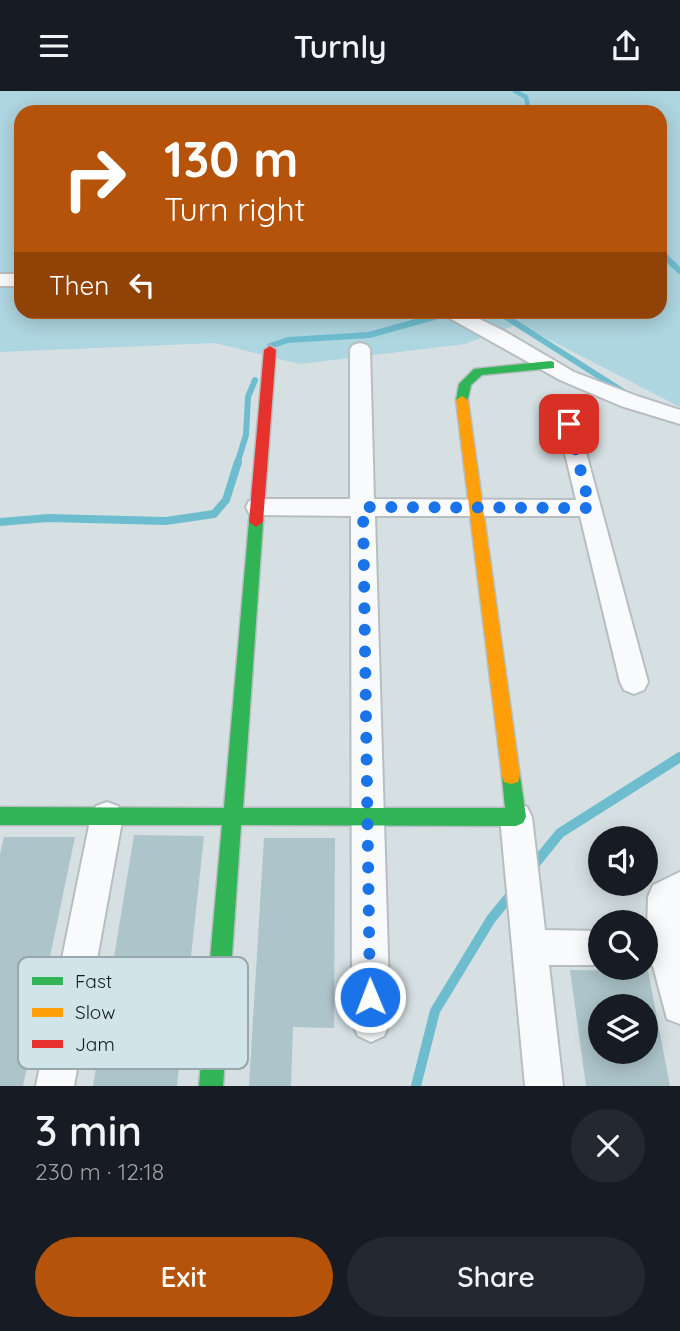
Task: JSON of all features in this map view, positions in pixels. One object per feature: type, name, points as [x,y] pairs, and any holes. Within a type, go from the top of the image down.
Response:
[{"type":"street","points":[[462,319],[497,335],[567,376],[629,401],[680,417]]},
{"type":"street","points":[[360,349],[371,1023]]},
{"type":"street","points":[[222,957],[271,350]]},
{"type":"street","points":[[544,1086],[517,830],[462,401],[463,385],[468,377],[478,372],[550,365]]},
{"type":"street","points":[[569,424],[634,682]]},
{"type":"street","points":[[258,507],[590,508]]},
{"type":"street","points":[[0,815],[367,817],[517,830]]},
{"type":"street","points":[[80,957],[107,816]]},
{"type":"street","points":[[658,942],[665,897],[680,888]]},
{"type":"street","points":[[530,947],[588,948]]},
{"type":"street","points":[[658,951],[680,1006]]},
{"type":"shaded area","points":[[0,91],[680,91],[680,407],[519,324],[465,344],[300,364],[215,343],[0,352]]},
{"type":"building","points":[[134,835],[204,836],[191,957],[114,957]]},
{"type":"building","points":[[4,837],[75,837],[50,957],[18,957],[18,1069],[27,1069],[23,1086],[0,1086],[0,854]]},
{"type":"building","points":[[264,838],[335,838],[334,1028],[293,1027],[291,1086],[249,1086]]},
{"type":"building","points":[[570,970],[588,970],[588,980],[650,980],[652,994],[588,994],[588,1064],[658,1064],[658,1023],[670,1086],[586,1086]]},
{"type":"building","points":[[96,1069],[179,1069],[177,1086],[93,1086]]},
{"type":"waterway","points":[[515,91],[526,97],[528,105]]},
{"type":"waterway","points":[[667,259],[680,271]]},
{"type":"waterway","points":[[270,346],[288,340],[369,335],[427,319]]},
{"type":"waterway","points":[[509,319],[630,396]]},
{"type":"waterway","points":[[237,464],[246,435],[248,397],[255,380]]},
{"type":"waterway","points":[[0,522],[48,518],[166,521],[214,514],[226,500],[238,462]]},
{"type":"waterway","points":[[530,870],[560,833],[680,757]]},
{"type":"waterway","points":[[416,1086],[435,1011],[491,919],[514,891]]},
{"type":"traffic: fast","points":[[462,400],[465,384],[478,372],[550,365]]},
{"type":"traffic: fast","points":[[221,957],[256,522]]},
{"type":"traffic: fast","points":[[0,816],[516,817],[511,776]]},
{"type":"traffic: fast","points":[[211,1086],[212,1069]]},
{"type":"traffic: slow","points":[[462,400],[511,776]]},
{"type":"traffic: jam","points":[[256,522],[270,350]]},
{"type":"route","points":[[370,997],[363,507],[590,508],[569,424]]}]
